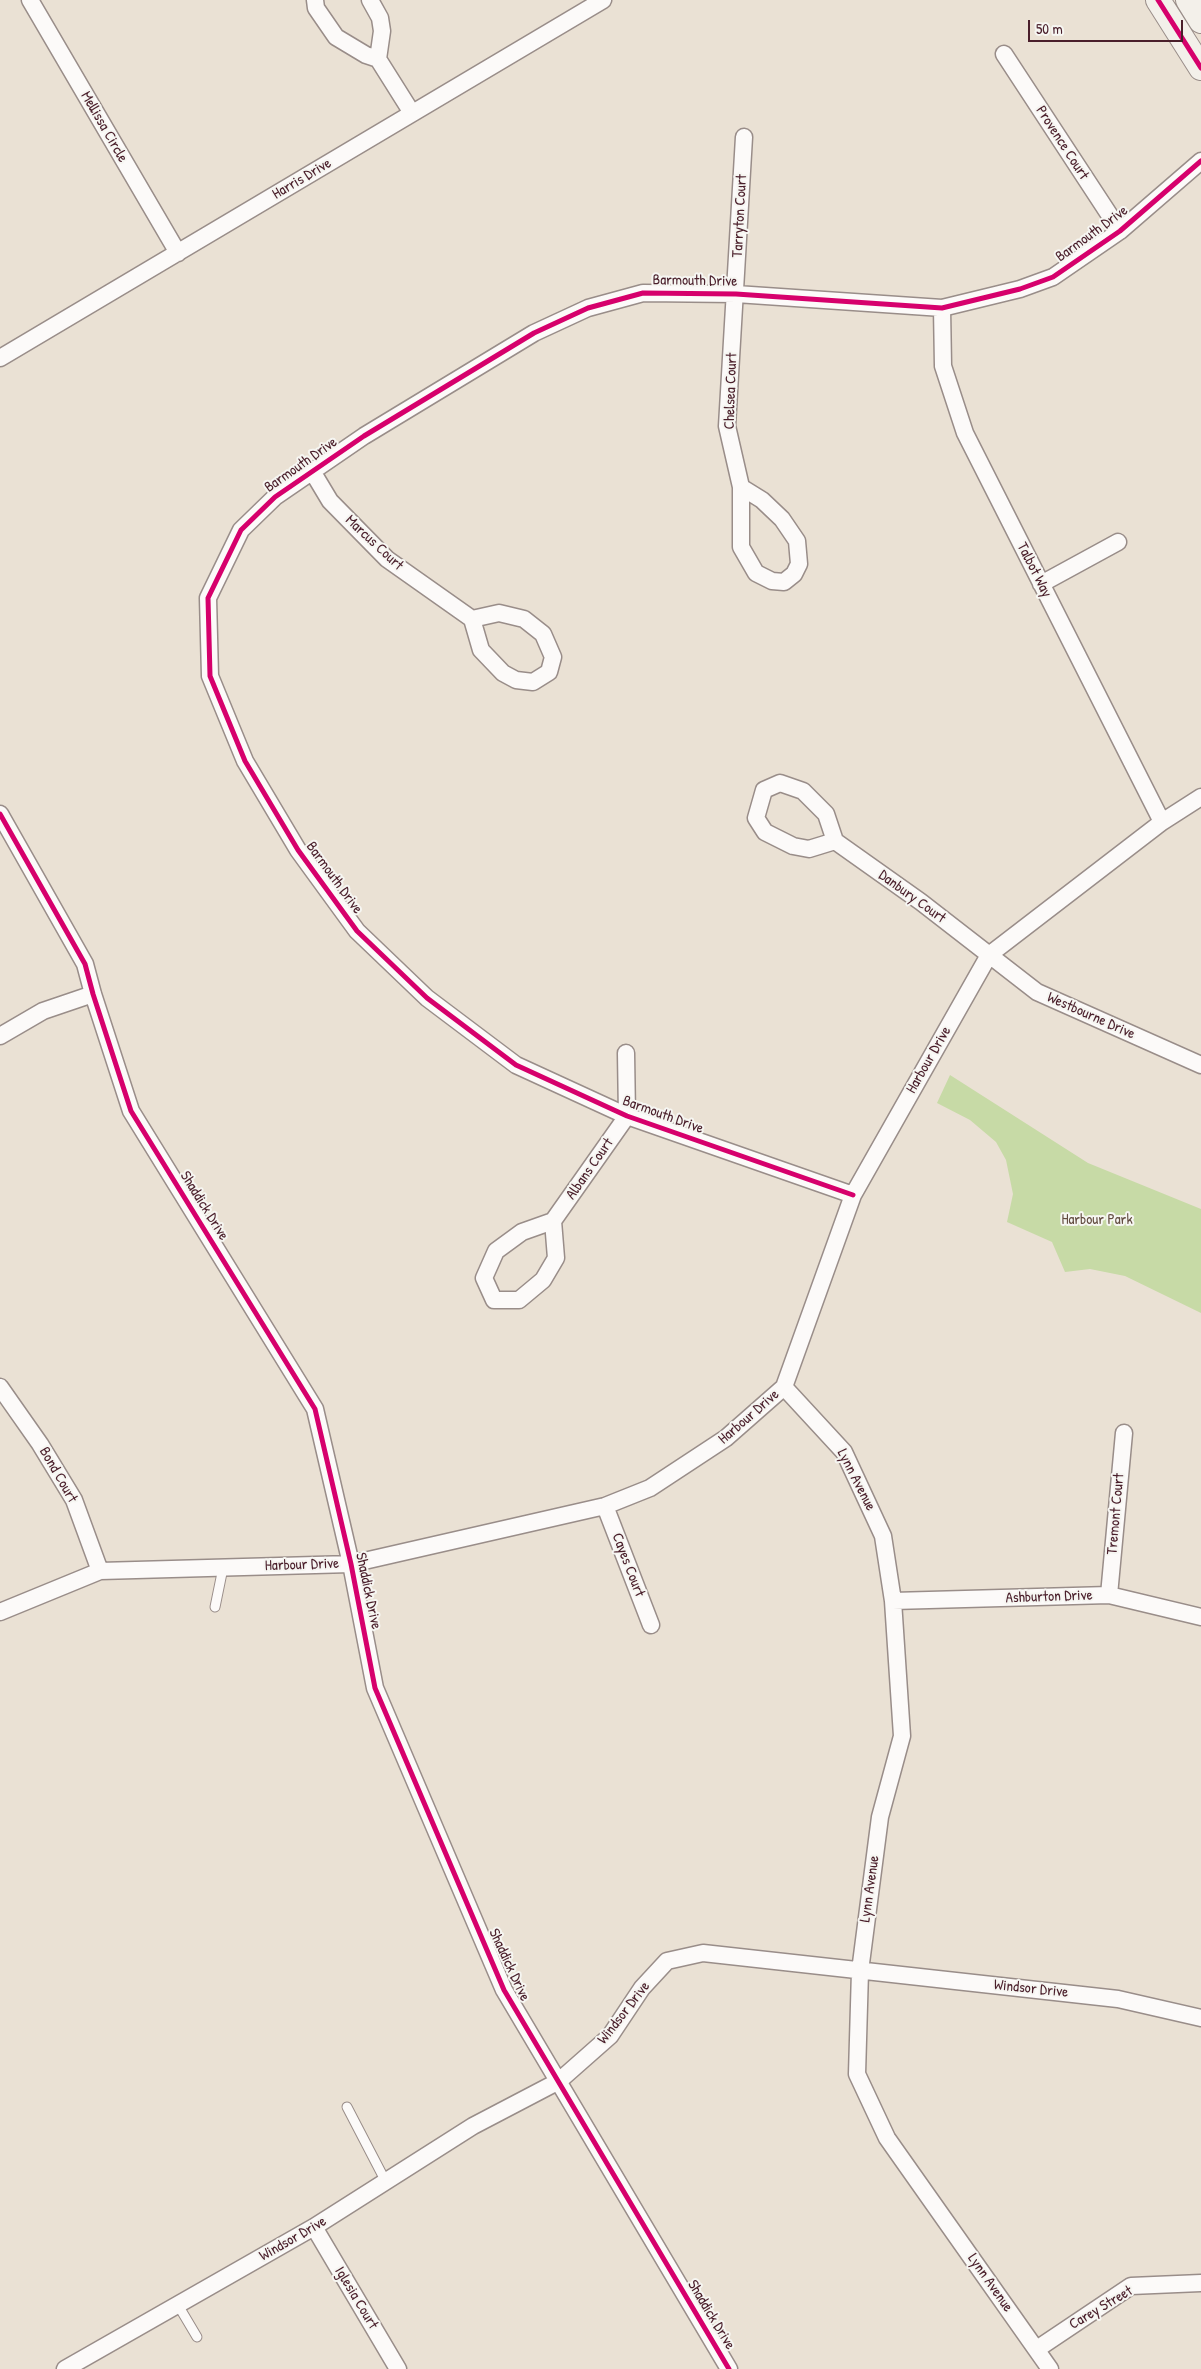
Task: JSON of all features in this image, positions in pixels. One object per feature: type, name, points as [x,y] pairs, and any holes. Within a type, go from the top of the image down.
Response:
[{"type":"main road","points":[[1158,0],[1201,68]]},
{"type":"main road","points":[[1188,0],[1201,21]]},
{"type":"street","name":"Mellissa Circle","points":[[30,0],[178,253]]},
{"type":"street","points":[[315,0],[316,8],[336,37],[366,56],[378,59]]},
{"type":"street","points":[[370,0],[380,18],[382,31],[378,59],[412,113]]},
{"type":"street","name":"Harris Drive","points":[[0,358],[603,0]]},
{"type":"street","name":"Provence Court","points":[[1004,54],[1120,231]]},
{"type":"street","name":"Tarryton Court","points":[[736,294],[744,137]]},
{"type":"street","name":"Barmouth Drive","points":[[853,1195],[627,1116],[516,1065],[427,998],[357,931],[298,850],[245,762],[210,676],[208,598],[241,530],[275,497],[364,436],[534,333],[588,308],[642,293],[736,294],[942,308],[1020,289],[1053,278],[1120,231],[1201,161]]},
{"type":"street","name":"Chelsea Court","points":[[736,294],[727,426],[741,487],[741,547],[756,573],[772,581],[784,582],[794,574],[799,564],[797,541],[782,519],[762,500],[741,487]]},
{"type":"street","name":"Talbot Way","points":[[942,308],[943,366],[965,432],[1162,822]]},
{"type":"street","name":"Marcus Court","points":[[312,471],[330,501],[387,559],[472,619]]},
{"type":"street","points":[[1041,584],[1118,542]]},
{"type":"street","points":[[500,613],[524,619],[543,634],[553,657],[549,672],[533,682],[516,680],[503,673],[481,650],[472,619],[500,613]]},
{"type":"street","points":[[780,783],[804,791],[826,814],[834,841],[809,849],[793,846],[765,832],[756,818],[764,790],[780,783]]},
{"type":"street","name":"Harbour Drive","points":[[0,1612],[100,1571],[351,1564],[605,1506],[650,1488],[726,1438],[784,1387],[853,1195],[989,955],[1162,822],[1201,797]]},
{"type":"street","name":"Shaddick Drive","points":[[0,814],[85,964],[131,1111],[315,1409],[351,1564],[375,1688],[504,1990],[729,2369]]},
{"type":"street","name":"Danbury Court","points":[[834,841],[921,902],[989,955]]},
{"type":"street","name":"Westbourne Drive","points":[[989,955],[1037,992],[1201,1065]]},
{"type":"street","points":[[0,1036],[43,1011],[93,994]]},
{"type":"street","points":[[626,1053],[627,1116]]},
{"type":"street","name":"Albans Court","points":[[553,1221],[627,1116]]},
{"type":"street","points":[[553,1221],[556,1258],[543,1280],[519,1300],[494,1300],[484,1278],[496,1251],[522,1232],[553,1221]]},
{"type":"street","name":"Bond Court","points":[[0,1386],[40,1444],[74,1500],[100,1571]]},
{"type":"street","name":"Lynn Avenue","points":[[784,1387],[844,1452],[883,1536],[893,1601],[902,1736],[880,1817],[860,1971],[857,2074],[887,2138],[1050,2369]]},
{"type":"street","name":"Tremont Court","points":[[1109,1595],[1124,1433]]},
{"type":"street","name":"Cayes Court","points":[[605,1506],[651,1625]]},
{"type":"street","name":"Ashburton Drive","points":[[893,1601],[1109,1595],[1201,1617]]},
{"type":"street","name":"Windsor Drive","points":[[65,2369],[314,2228],[473,2126],[559,2081],[610,2036],[642,1988],[667,1961],[703,1953],[1118,1999],[1201,2018]]},
{"type":"street","name":"Iglesia Court","points":[[314,2228],[398,2369]]},
{"type":"street","name":"Carey Street","points":[[1037,2349],[1131,2286],[1201,2284]]},
{"type":"lane","points":[[215,1607],[223,1568]]},
{"type":"lane","points":[[347,2107],[386,2182]]},
{"type":"lane","points":[[178,2305],[197,2337]]},
{"type":"green space","name":"Harbour Park","points":[[950,1075],[1088,1163],[1201,1209],[1201,1313],[1125,1276],[1090,1269],[1065,1272],[1052,1242],[1007,1222],[1013,1194],[1006,1160],[996,1142],[970,1120],[937,1103]]},
{"type":"cycle path","points":[[1158,0],[1201,68]]},
{"type":"cycle path","points":[[853,1195],[627,1116],[516,1065],[427,998],[357,931],[298,850],[245,761],[210,676],[208,598],[241,530],[275,497],[364,436],[534,333],[588,308],[643,293],[736,294],[942,308],[1020,289],[1053,277],[1120,231],[1201,161]]},
{"type":"cycle path","points":[[0,814],[85,964],[131,1111],[315,1409],[351,1564],[375,1688],[504,1990],[729,2369]]}]
